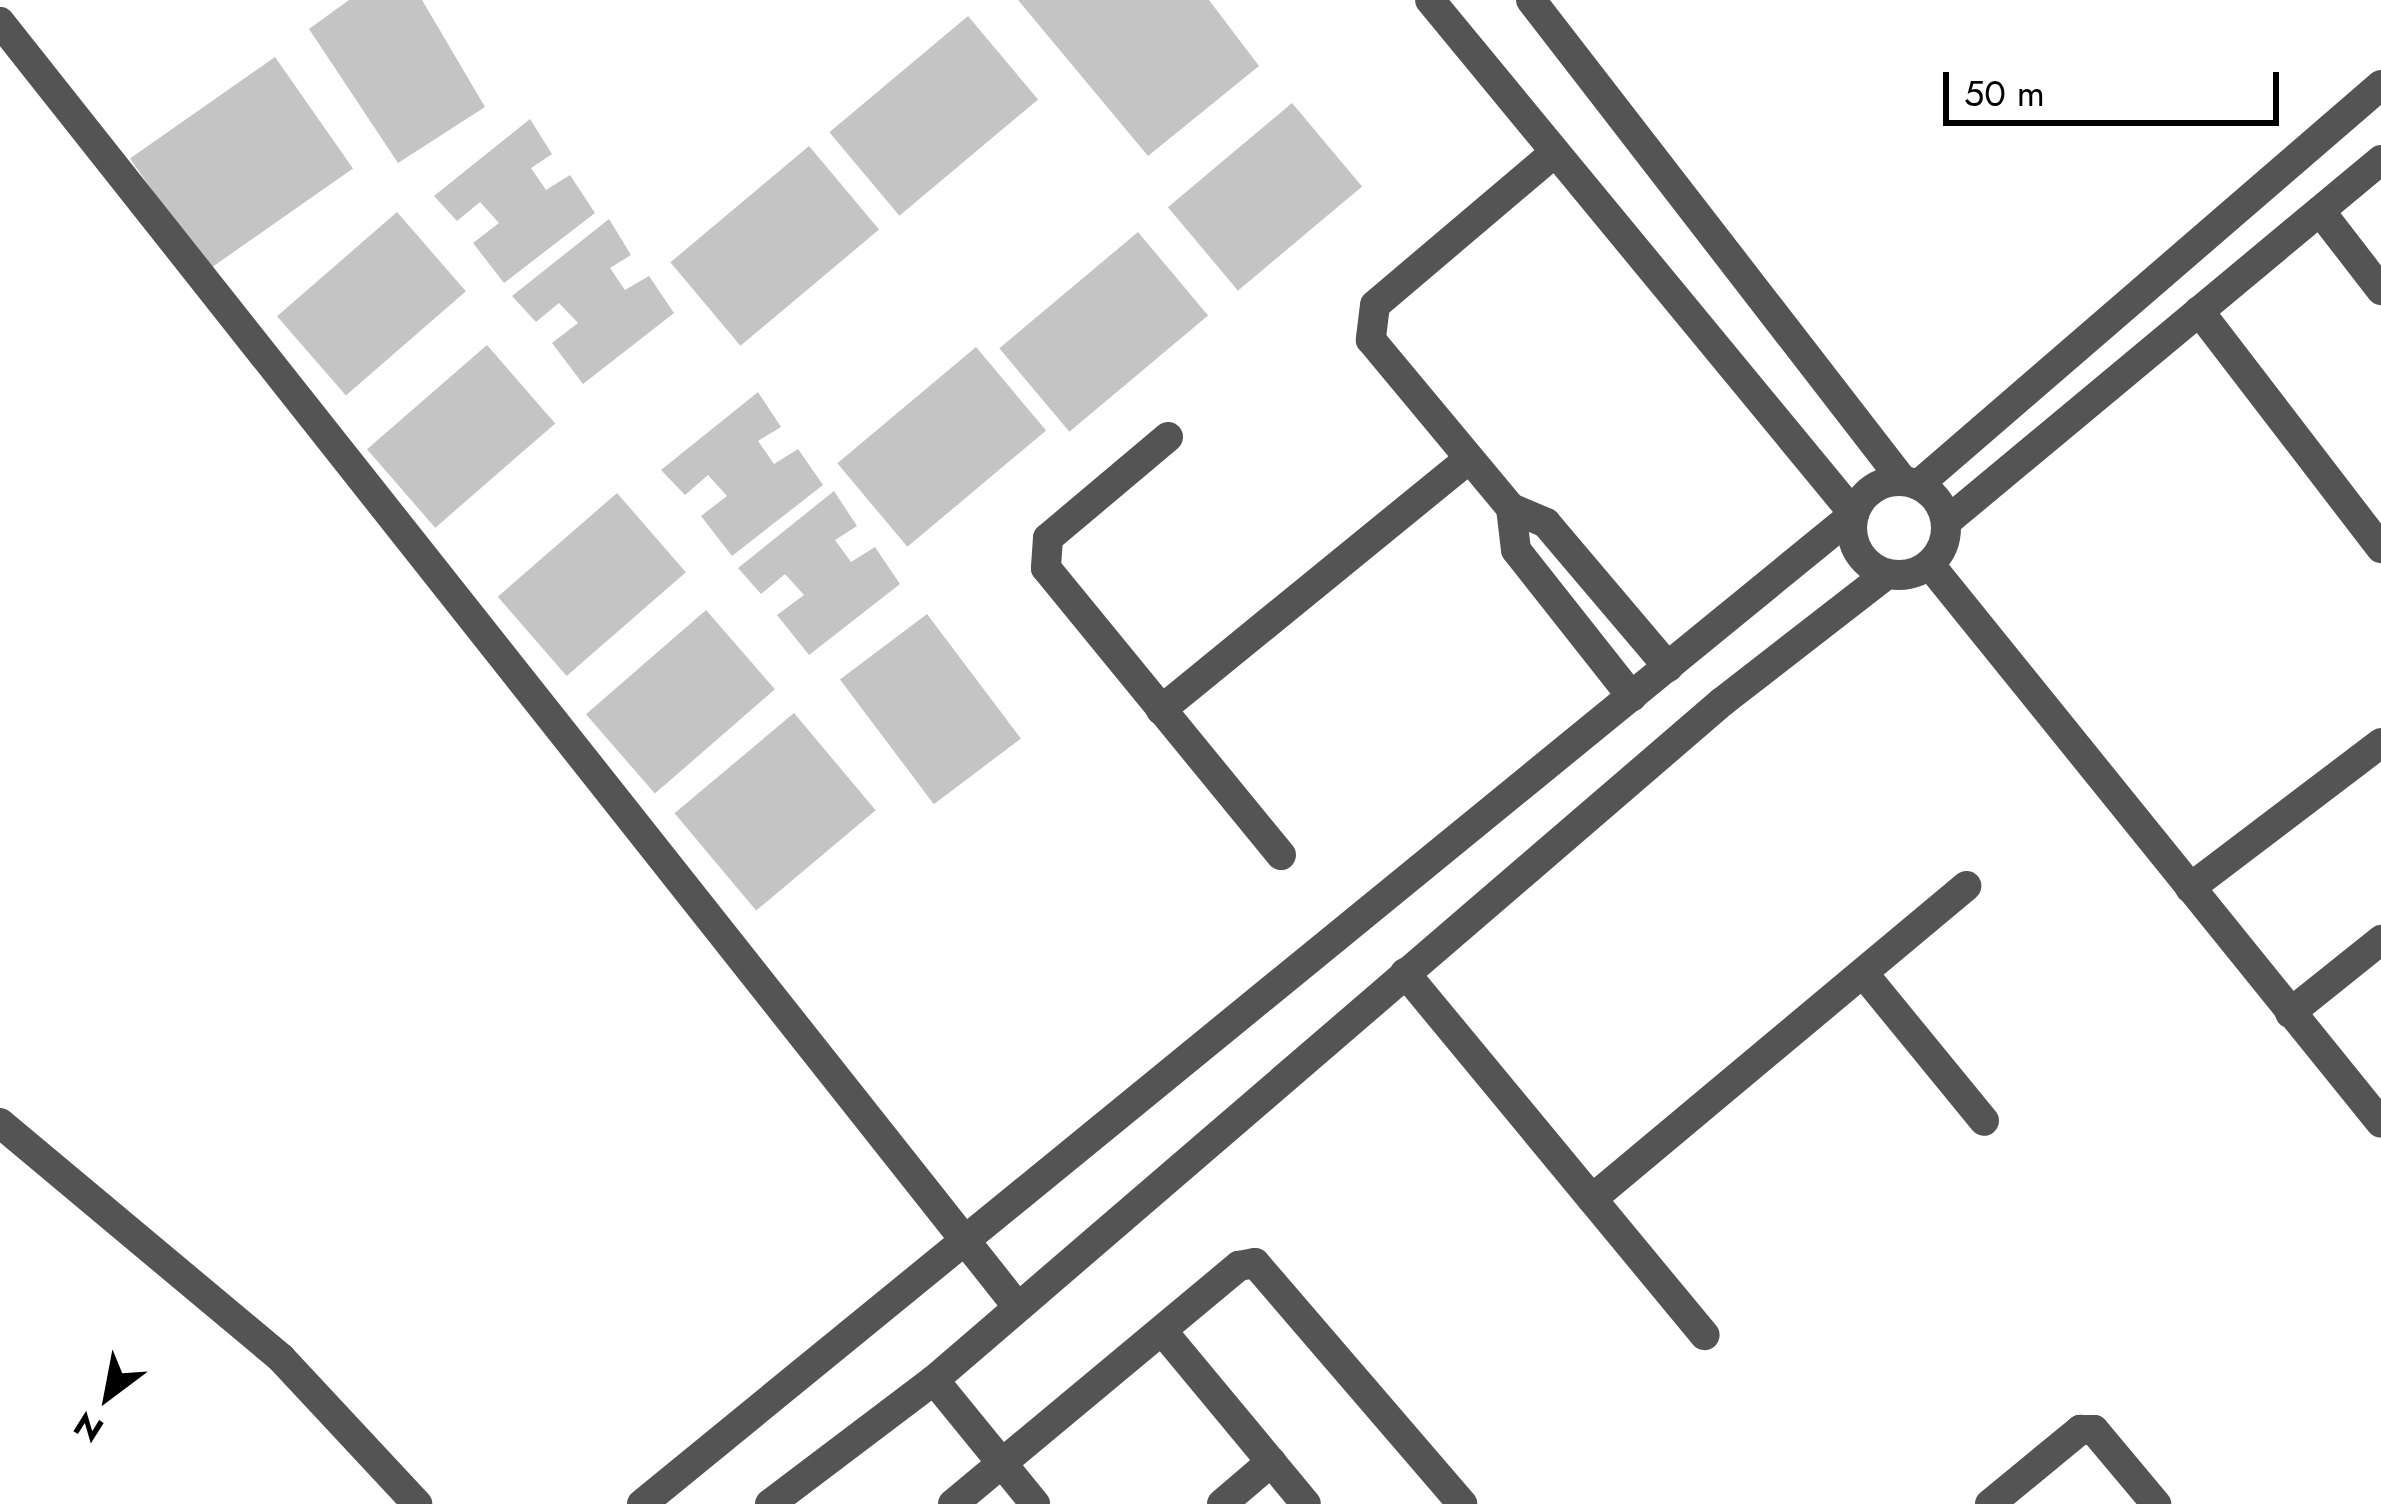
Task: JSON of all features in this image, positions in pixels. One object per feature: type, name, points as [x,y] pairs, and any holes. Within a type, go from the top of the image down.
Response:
[{"type":"street","points":[[1430,0],[1854,514],[1862,557],[1887,574]]},
{"type":"street","points":[[1531,0],[1946,522]]},
{"type":"street","points":[[0,22],[1016,1305]]},
{"type":"street","points":[[642,1504],[968,1244],[1668,668],[1854,514],[1873,489],[1911,483],[2381,85]]},
{"type":"street","points":[[1553,154],[1376,304],[1368,323],[1371,340],[1511,508],[1546,523],[1668,668]]},
{"type":"street","points":[[1930,565],[1946,522],[2381,160]]},
{"type":"street","points":[[2320,211],[2381,290]]},
{"type":"street","points":[[2200,311],[2381,548]]},
{"type":"street","points":[[1168,437],[1042,551],[1046,568],[1281,855]]},
{"type":"street","points":[[1161,710],[1469,459]]},
{"type":"street","points":[[1511,508],[1516,550],[1631,697]]},
{"type":"street","points":[[770,1504],[934,1379],[1405,973],[1887,574],[1930,565]]},
{"type":"street","points":[[1930,565],[2381,1123]]},
{"type":"street","points":[[2190,888],[2381,743]]},
{"type":"street","points":[[1592,1199],[1967,886]]},
{"type":"street","points":[[2290,1013],[2381,940]]},
{"type":"street","points":[[1405,973],[1705,1335]]},
{"type":"street","points":[[1863,973],[1984,1121]]},
{"type":"street","points":[[0,1123],[281,1358],[417,1504]]},
{"type":"street","points":[[952,1504],[1164,1333],[1239,1266],[1255,1263],[1462,1504]]},
{"type":"street","points":[[1164,1333],[1306,1504]]},
{"type":"street","points":[[934,1379],[1035,1504]]},
{"type":"street","points":[[1990,1504],[2080,1430],[2094,1430],[2156,1504]]},
{"type":"street","points":[[1222,1504],[1271,1462]]},
{"type":"building","points":[[349,0],[422,0],[485,107],[398,163],[309,29]]},
{"type":"building","points":[[1018,0],[1209,0],[1259,66],[1148,156]]},
{"type":"building","points":[[968,16],[1038,99],[899,216],[829,132]]},
{"type":"building","points":[[275,57],[353,168],[208,270],[130,159]]},
{"type":"building","points":[[1292,103],[1362,186],[1238,291],[1168,207]]},
{"type":"building","points":[[530,119],[552,154],[531,168],[546,190],[570,175],[595,213],[504,283],[473,243],[499,223],[480,202],[457,221],[434,196]]},
{"type":"building","points":[[809,146],[879,229],[740,346],[670,262]]},
{"type":"building","points":[[397,212],[466,291],[346,396],[277,316]]},
{"type":"building","points":[[609,219],[631,255],[610,268],[625,290],[649,276],[674,313],[583,384],[552,343],[578,323],[559,303],[536,322],[512,296]]},
{"type":"building","points":[[1138,232],[1208,315],[1069,432],[999,348]]},
{"type":"building","points":[[487,345],[555,423],[435,528],[367,449]]},
{"type":"building","points":[[976,347],[1046,430],[907,547],[837,463]]},
{"type":"building","points":[[758,392],[781,427],[758,441],[774,464],[798,449],[823,485],[732,556],[701,516],[727,496],[708,475],[685,495],[661,470]]},
{"type":"building","points":[[834,491],[857,526],[835,540],[851,562],[875,547],[900,584],[809,655],[777,615],[804,595],[785,574],[761,594],[738,568]]},
{"type":"building","points":[[617,493],[686,572],[567,676],[498,597]]},
{"type":"building","points":[[706,610],[775,689],[655,794],[586,714]]},
{"type":"building","points":[[927,614],[1021,739],[934,804],[840,680]]},
{"type":"building","points":[[794,713],[876,810],[756,911],[674,813]]}]
